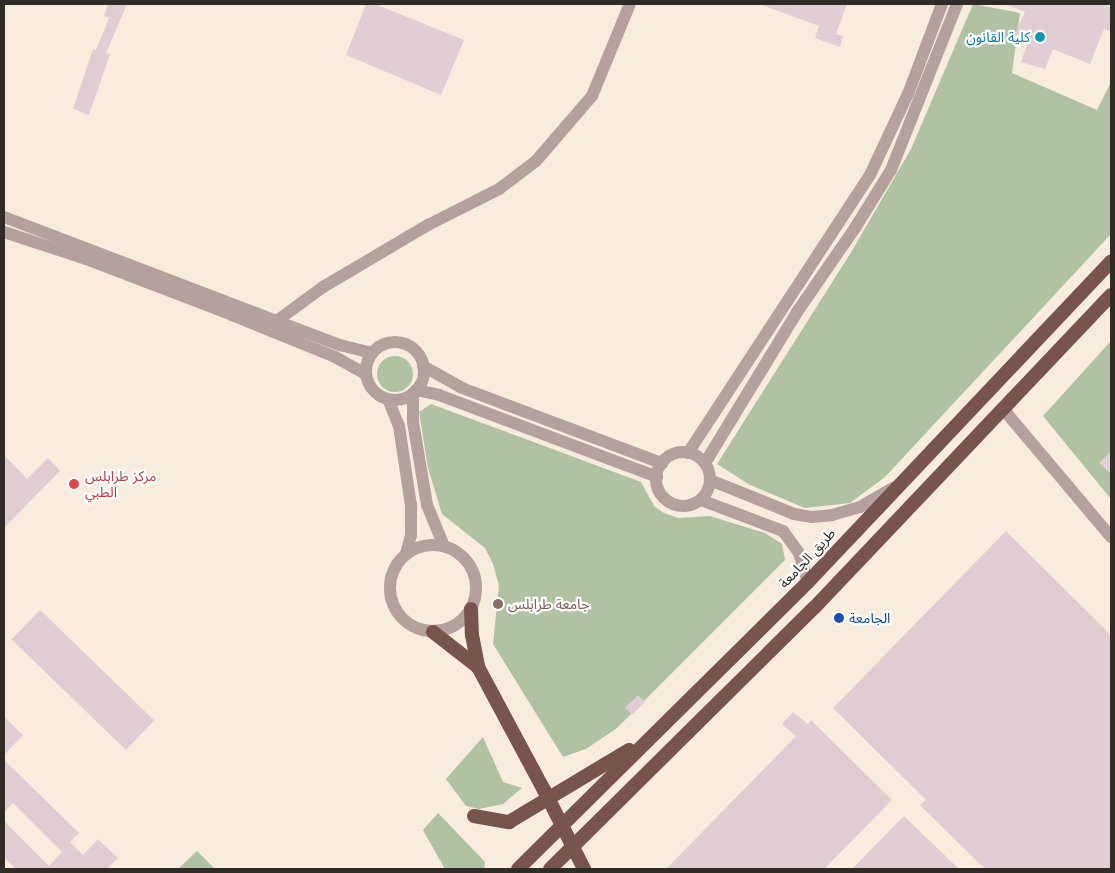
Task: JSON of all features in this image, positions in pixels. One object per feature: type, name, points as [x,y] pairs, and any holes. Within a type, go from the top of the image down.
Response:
[{"type":"highway","name":"طريق الجامعة","points":[[518,869],[643,743],[733,659],[1111,262]]},
{"type":"highway","points":[[550,869],[814,608],[1004,410],[1111,295]]},
{"type":"highway","points":[[472,609],[472,643],[478,667],[584,869]]},
{"type":"highway","points":[[433,632],[478,667]]},
{"type":"highway","points":[[474,816],[509,822],[556,791],[643,743]]},
{"type":"street","points":[[278,320],[323,287],[428,225],[499,189],[536,161],[592,96],[630,4]]},
{"type":"street","points":[[688,453],[870,175],[908,94],[942,4]]},
{"type":"street","points":[[704,463],[797,312],[855,228],[891,170],[957,4]]},
{"type":"street","points":[[4,218],[340,345],[372,353]]},
{"type":"street","points":[[4,232],[86,259],[335,357],[366,374],[373,390],[388,399],[401,399],[415,392],[439,394],[657,477]]},
{"type":"street","points":[[366,374],[372,353],[386,343],[402,343],[416,351],[424,366],[462,388],[662,463]]},
{"type":"street","points":[[424,366],[415,392],[413,422],[427,505],[444,546]]},
{"type":"street","points":[[388,399],[399,426],[411,505],[411,535],[406,554]]},
{"type":"street","points":[[1004,410],[1111,537]]},
{"type":"street","points":[[701,500],[710,480],[704,463],[688,453],[673,454],[662,463],[657,477],[660,492],[671,503],[686,506],[701,500],[783,531],[800,553],[808,582]]},
{"type":"street","points":[[710,480],[794,514],[811,516],[832,515],[860,507],[900,484]]},
{"type":"street","points":[[424,546],[444,546],[459,554],[470,566],[476,587],[472,609],[456,626],[433,632],[411,626],[394,608],[390,585],[398,563],[406,554],[424,546]]},
{"type":"green space","points":[[973,4],[1020,13],[1012,73],[1097,110],[1111,82],[1111,234],[885,477],[850,503],[805,508],[750,485],[717,464],[850,254],[911,149]]},
{"type":"green space","points":[[1111,341],[1111,499],[1043,416]]},
{"type":"green space","points":[[395,356],[402,357],[408,361],[412,367],[412,381],[408,387],[402,391],[395,392],[388,391],[382,387],[378,381],[377,374],[378,367],[382,361],[388,357]]},
{"type":"green space","points":[[431,404],[641,482],[654,506],[664,513],[678,518],[710,516],[765,533],[782,544],[785,560],[617,728],[586,749],[563,757],[493,644],[499,586],[493,564],[485,548],[442,514],[428,468],[419,412]]},
{"type":"green space","points":[[483,737],[503,782],[522,788],[503,804],[479,809],[466,806],[446,779]]},
{"type":"green space","points":[[438,813],[485,862],[484,869],[445,869],[423,830]]},
{"type":"green space","points":[[197,851],[215,869],[178,869]]},
{"type":"building","points":[[108,4],[127,4],[106,53],[110,54],[89,115],[73,109],[93,49],[96,50],[109,18],[104,16]]},
{"type":"building","points":[[366,4],[375,4],[464,40],[441,95],[346,55]]},
{"type":"building","points":[[759,4],[847,4],[836,34],[843,36],[840,47],[815,38],[819,26]]},
{"type":"building","name":"كلية القانون","points":[[1004,4],[1101,4],[1111,7],[1111,31],[1104,29],[1090,64],[1053,49],[1045,69],[1021,62],[1029,39],[1015,34],[1025,12]]},
{"type":"building","points":[[1111,451],[1111,474],[1099,463]]},
{"type":"building","points":[[4,455],[27,479],[48,458],[60,471],[4,528]]},
{"type":"building","points":[[1006,531],[1111,635],[1111,869],[985,869],[920,805],[926,800],[833,708]]},
{"type":"building","points":[[40,610],[154,720],[126,750],[12,639]]},
{"type":"building","points":[[638,695],[645,702],[632,715],[625,708]]},
{"type":"building","points":[[793,712],[808,724],[811,720],[892,800],[824,869],[666,869],[796,736],[782,724]]},
{"type":"building","points":[[4,717],[23,735],[4,755]]},
{"type":"building","points":[[4,760],[79,833],[70,842],[83,855],[98,839],[118,858],[107,869],[16,869],[4,857],[4,821],[49,866],[62,852],[13,803],[4,812]]},
{"type":"building","points":[[904,816],[959,869],[852,869]]},
{"type":"place","name":"كلية القانون","points":[[1040,37]]},
{"type":"place","name":"مركز طرابلس الطبي","points":[[74,484]]},
{"type":"place","name":"جامعة طرابلس","points":[[498,604]]},
{"type":"place","name":"الجامعة","points":[[839,618]]}]
